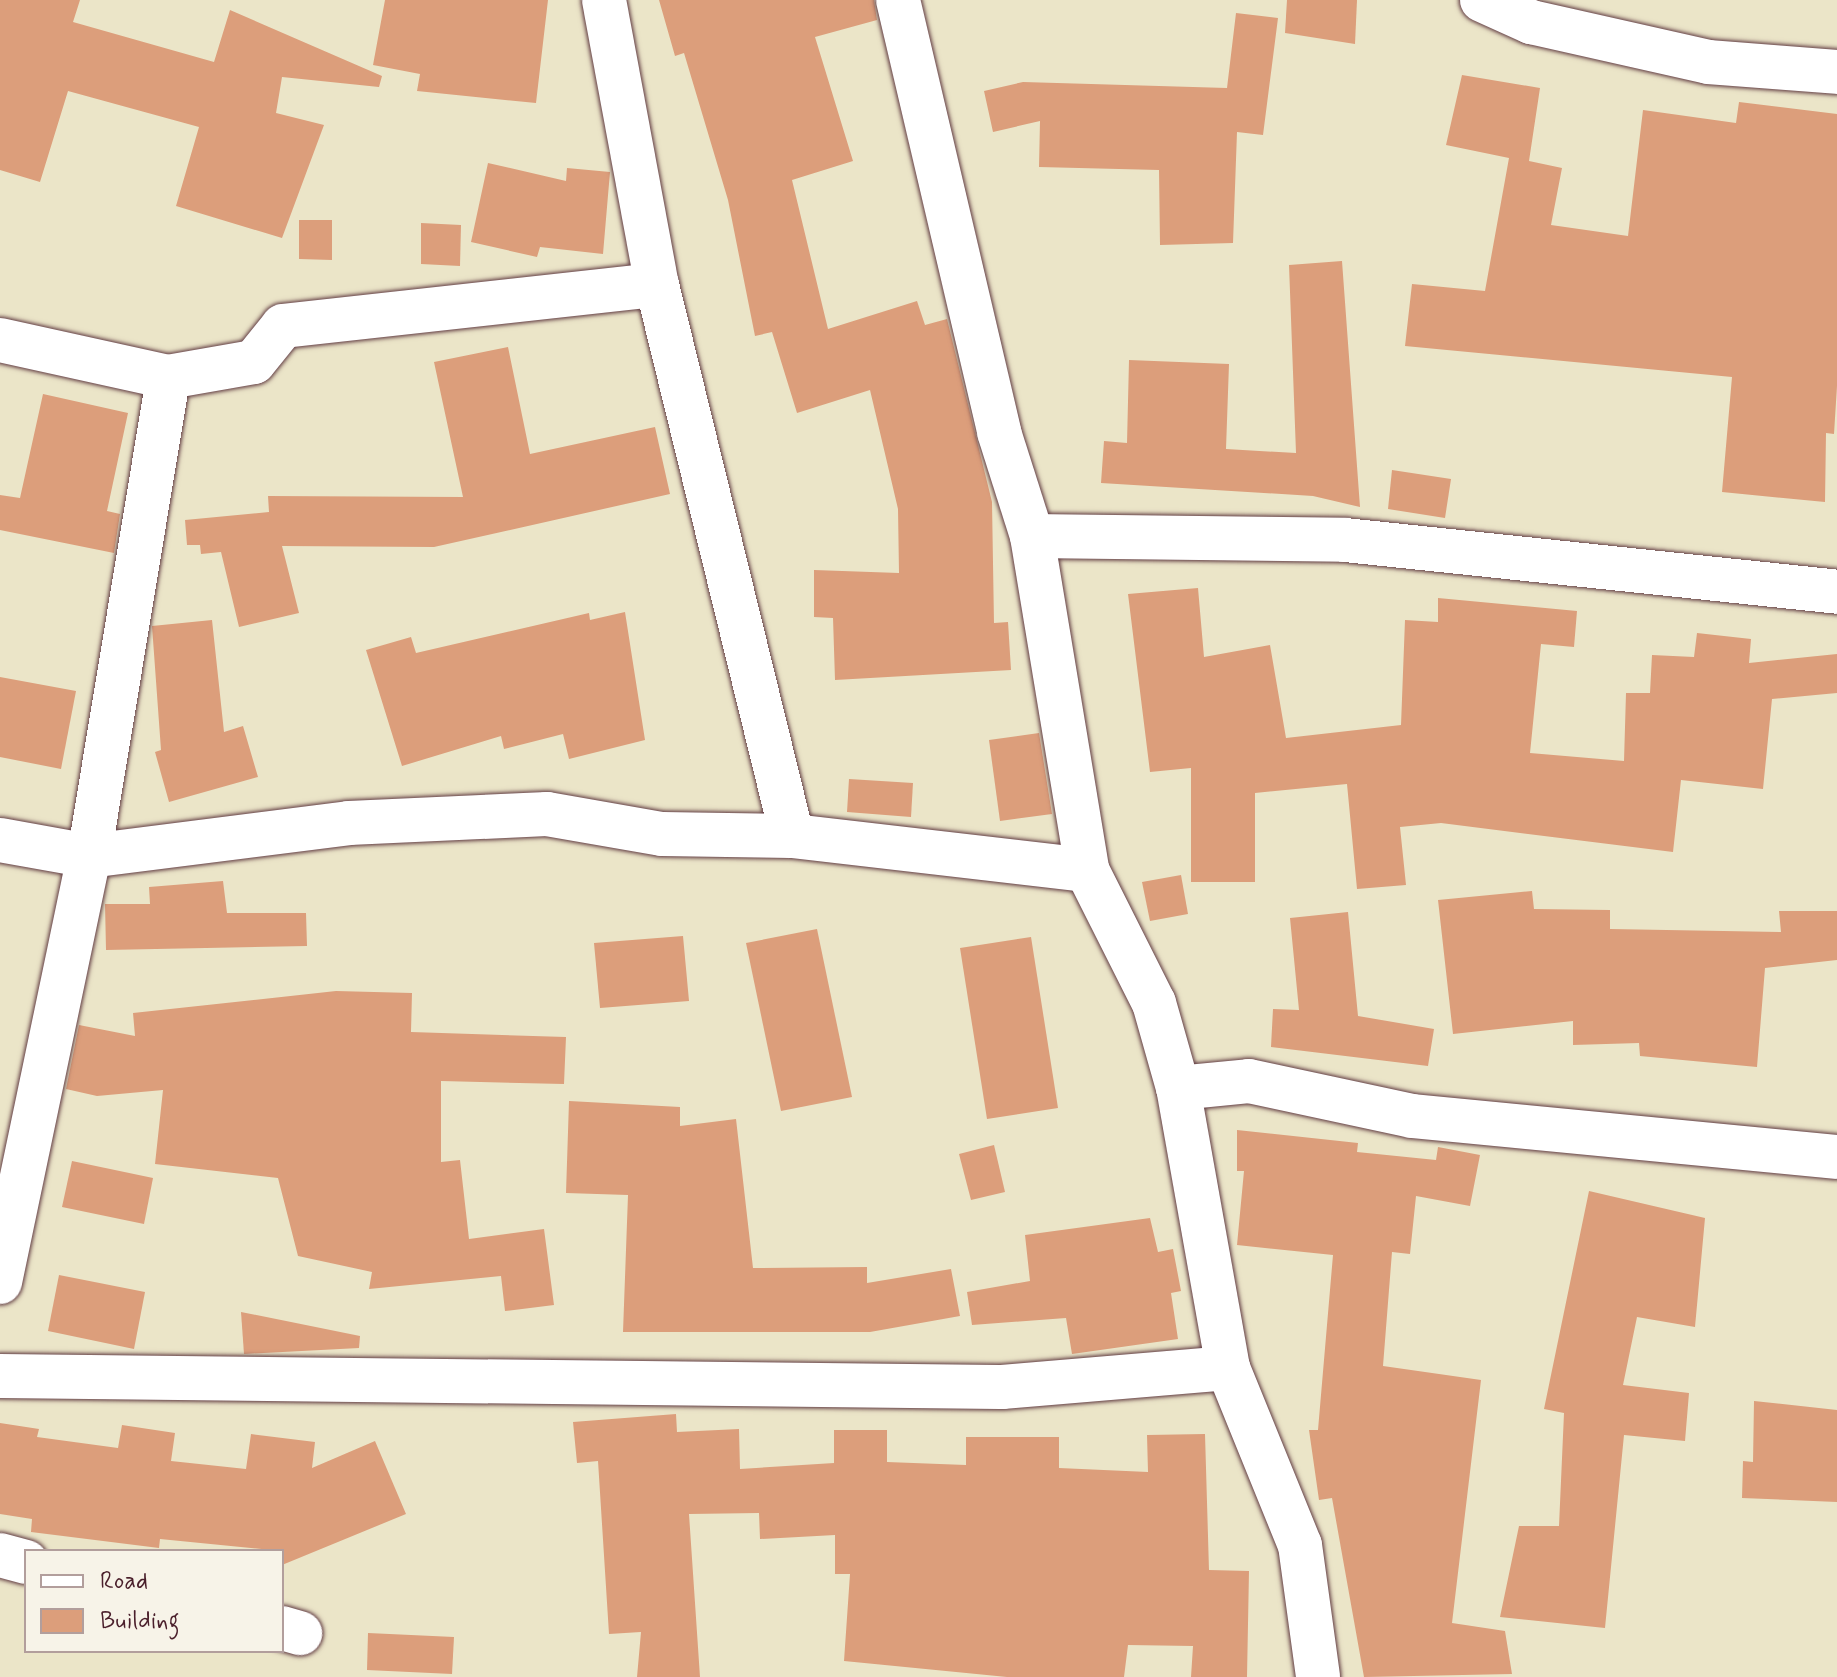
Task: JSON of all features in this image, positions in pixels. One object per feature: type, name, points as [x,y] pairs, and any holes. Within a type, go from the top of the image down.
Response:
[{"type":"street","points":[[604,0],[657,285],[792,836]]},
{"type":"street","points":[[898,0],[999,432],[1032,536],[1087,870],[1154,1003],[1178,1088],[1228,1368],[1300,1545],[1318,1677]]},
{"type":"street","points":[[1482,0],[1531,22],[1708,62],[1837,72]]},
{"type":"street","points":[[0,340],[168,377],[254,362],[283,326],[657,285]]},
{"type":"street","points":[[0,1282],[89,856],[168,377]]},
{"type":"street","points":[[1032,536],[1345,540],[1837,592]]},
{"type":"street","points":[[0,840],[89,856],[349,823],[547,814],[662,834],[792,836],[1087,870]]},
{"type":"street","points":[[1178,1088],[1249,1081],[1412,1116],[1837,1157]]},
{"type":"street","points":[[0,1376],[1002,1387],[1228,1368]]},
{"type":"street","points":[[0,1555],[24,1561]]},
{"type":"building","points":[[0,0],[80,0],[73,22],[214,62],[230,10],[382,76],[379,87],[282,77],[276,113],[324,125],[282,238],[176,206],[199,127],[68,91],[40,182],[0,170]]},
{"type":"building","points":[[385,0],[548,0],[536,103],[417,91],[420,74],[373,65]]},
{"type":"building","points":[[659,0],[874,0],[877,20],[815,37],[853,161],[792,180],[828,329],[917,301],[925,325],[947,319],[992,502],[994,623],[1008,622],[1011,670],[835,680],[833,618],[814,617],[814,570],[899,573],[898,509],[870,390],[797,413],[772,332],[755,336],[728,200],[684,53],[675,56]]},
{"type":"building","points":[[1287,0],[1357,0],[1355,44],[1285,33]]},
{"type":"building","points":[[1236,13],[1278,18],[1263,135],[1237,132],[1233,243],[1160,245],[1159,170],[1039,167],[1040,121],[993,132],[984,91],[1023,82],[1227,88]]},
{"type":"building","points":[[1462,75],[1540,88],[1529,161],[1562,168],[1551,225],[1628,236],[1643,110],[1736,123],[1739,102],[1837,114],[1837,386],[1834,434],[1826,433],[1825,502],[1722,492],[1732,377],[1405,346],[1412,284],[1485,291],[1509,158],[1446,145]]},
{"type":"building","points":[[488,163],[566,181],[567,168],[610,172],[603,254],[540,247],[537,257],[471,242]]},
{"type":"building","points":[[299,220],[332,220],[332,260],[299,259]]},
{"type":"building","points":[[421,223],[461,225],[460,266],[421,264]]},
{"type":"building","points":[[1342,261],[1360,507],[1313,496],[1101,483],[1104,441],[1127,443],[1129,360],[1229,364],[1226,449],[1296,453],[1289,265]]},
{"type":"building","points":[[508,347],[530,454],[655,427],[670,494],[434,547],[282,546],[299,613],[239,627],[221,552],[201,554],[200,545],[187,545],[185,520],[269,512],[268,496],[463,497],[434,362]]},
{"type":"building","points":[[43,394],[128,413],[107,511],[120,514],[114,553],[0,530],[0,495],[20,498]]},
{"type":"building","points":[[1392,470],[1451,479],[1445,518],[1388,509]]},
{"type":"building","points":[[1198,588],[1204,657],[1270,645],[1286,738],[1401,725],[1405,620],[1438,622],[1438,598],[1577,611],[1574,647],[1541,644],[1530,753],[1624,761],[1626,693],[1650,693],[1652,655],[1694,657],[1697,633],[1751,639],[1749,663],[1837,654],[1837,693],[1772,699],[1763,789],[1681,780],[1673,852],[1441,823],[1400,827],[1406,885],[1357,889],[1347,784],[1255,793],[1255,882],[1191,882],[1191,768],[1150,772],[1128,594]]},
{"type":"building","points":[[625,612],[645,740],[569,759],[563,734],[504,749],[501,736],[402,766],[366,650],[411,637],[416,653],[589,613],[590,620]]},
{"type":"building","points":[[212,620],[224,732],[243,726],[258,777],[169,802],[155,752],[161,750],[152,626]]},
{"type":"building","points":[[0,677],[76,691],[61,769],[0,757]]},
{"type":"building","points":[[1039,733],[1052,814],[1000,821],[989,740]]},
{"type":"building","points":[[849,779],[913,783],[911,817],[847,812]]},
{"type":"building","points":[[1181,875],[1188,914],[1150,921],[1142,882]]},
{"type":"building","points":[[223,881],[227,913],[306,913],[307,946],[106,950],[105,904],[150,904],[149,887]]},
{"type":"building","points":[[1532,891],[1534,909],[1610,910],[1610,929],[1781,932],[1779,911],[1837,911],[1837,960],[1765,968],[1757,1067],[1640,1056],[1639,1043],[1573,1045],[1573,1021],[1453,1034],[1438,900]]},
{"type":"building","points":[[1348,912],[1358,1016],[1434,1029],[1428,1066],[1271,1047],[1273,1009],[1299,1010],[1290,918]]},
{"type":"building","points":[[817,929],[852,1097],[781,1111],[746,943]]},
{"type":"building","points":[[683,936],[689,1001],[600,1008],[594,943]]},
{"type":"building","points":[[1031,937],[1058,1108],[987,1119],[960,948]]},
{"type":"building","points":[[336,991],[412,993],[411,1032],[566,1037],[564,1084],[441,1081],[441,1162],[460,1160],[469,1239],[544,1229],[554,1305],[505,1311],[501,1276],[369,1289],[372,1272],[298,1256],[278,1178],[155,1164],[163,1090],[97,1096],[66,1089],[79,1025],[135,1036],[133,1013]]},
{"type":"building","points":[[569,1101],[680,1107],[680,1126],[736,1119],[753,1268],[867,1267],[867,1283],[951,1269],[960,1316],[870,1332],[623,1332],[628,1195],[566,1193]]},
{"type":"building","points":[[1237,1130],[1358,1143],[1357,1152],[1436,1160],[1438,1147],[1480,1155],[1470,1206],[1416,1196],[1410,1254],[1392,1252],[1383,1366],[1481,1380],[1452,1623],[1505,1631],[1512,1674],[1364,1677],[1332,1498],[1319,1500],[1309,1430],[1318,1430],[1333,1255],[1237,1245],[1244,1171],[1237,1171]]},
{"type":"building","points":[[994,1145],[1005,1192],[971,1200],[959,1154]]},
{"type":"building","points":[[72,1161],[153,1178],[144,1224],[62,1207]]},
{"type":"building","points":[[1589,1191],[1705,1218],[1695,1327],[1637,1317],[1623,1385],[1689,1393],[1685,1441],[1624,1435],[1605,1628],[1500,1617],[1519,1526],[1559,1526],[1564,1413],[1544,1409]]},
{"type":"building","points":[[1150,1218],[1158,1252],[1173,1249],[1181,1291],[1171,1293],[1178,1339],[1072,1354],[1066,1318],[972,1325],[967,1292],[1030,1281],[1025,1235]]},
{"type":"building","points":[[59,1275],[145,1292],[134,1349],[48,1331]]},
{"type":"building","points":[[241,1312],[360,1336],[359,1348],[244,1354]]},
{"type":"building","points":[[1754,1401],[1837,1410],[1837,1502],[1742,1498],[1743,1461],[1753,1462]]},
{"type":"building","points":[[676,1414],[677,1432],[739,1429],[740,1469],[834,1463],[834,1430],[887,1430],[887,1462],[966,1465],[966,1437],[1059,1437],[1059,1468],[1148,1472],[1147,1435],[1205,1434],[1209,1570],[1249,1571],[1247,1677],[1191,1677],[1193,1646],[1128,1645],[1124,1677],[1007,1677],[844,1661],[850,1574],[835,1574],[835,1535],[760,1539],[759,1513],[689,1514],[700,1677],[637,1677],[641,1632],[609,1634],[598,1461],[577,1463],[573,1422]]},
{"type":"building","points":[[0,1423],[39,1429],[37,1437],[118,1448],[122,1425],[175,1433],[171,1461],[246,1469],[251,1434],[315,1442],[312,1468],[375,1441],[406,1514],[284,1564],[284,1549],[160,1539],[159,1548],[31,1532],[32,1519],[0,1514]]},
{"type":"building","points":[[368,1633],[454,1637],[452,1674],[367,1670]]}]
